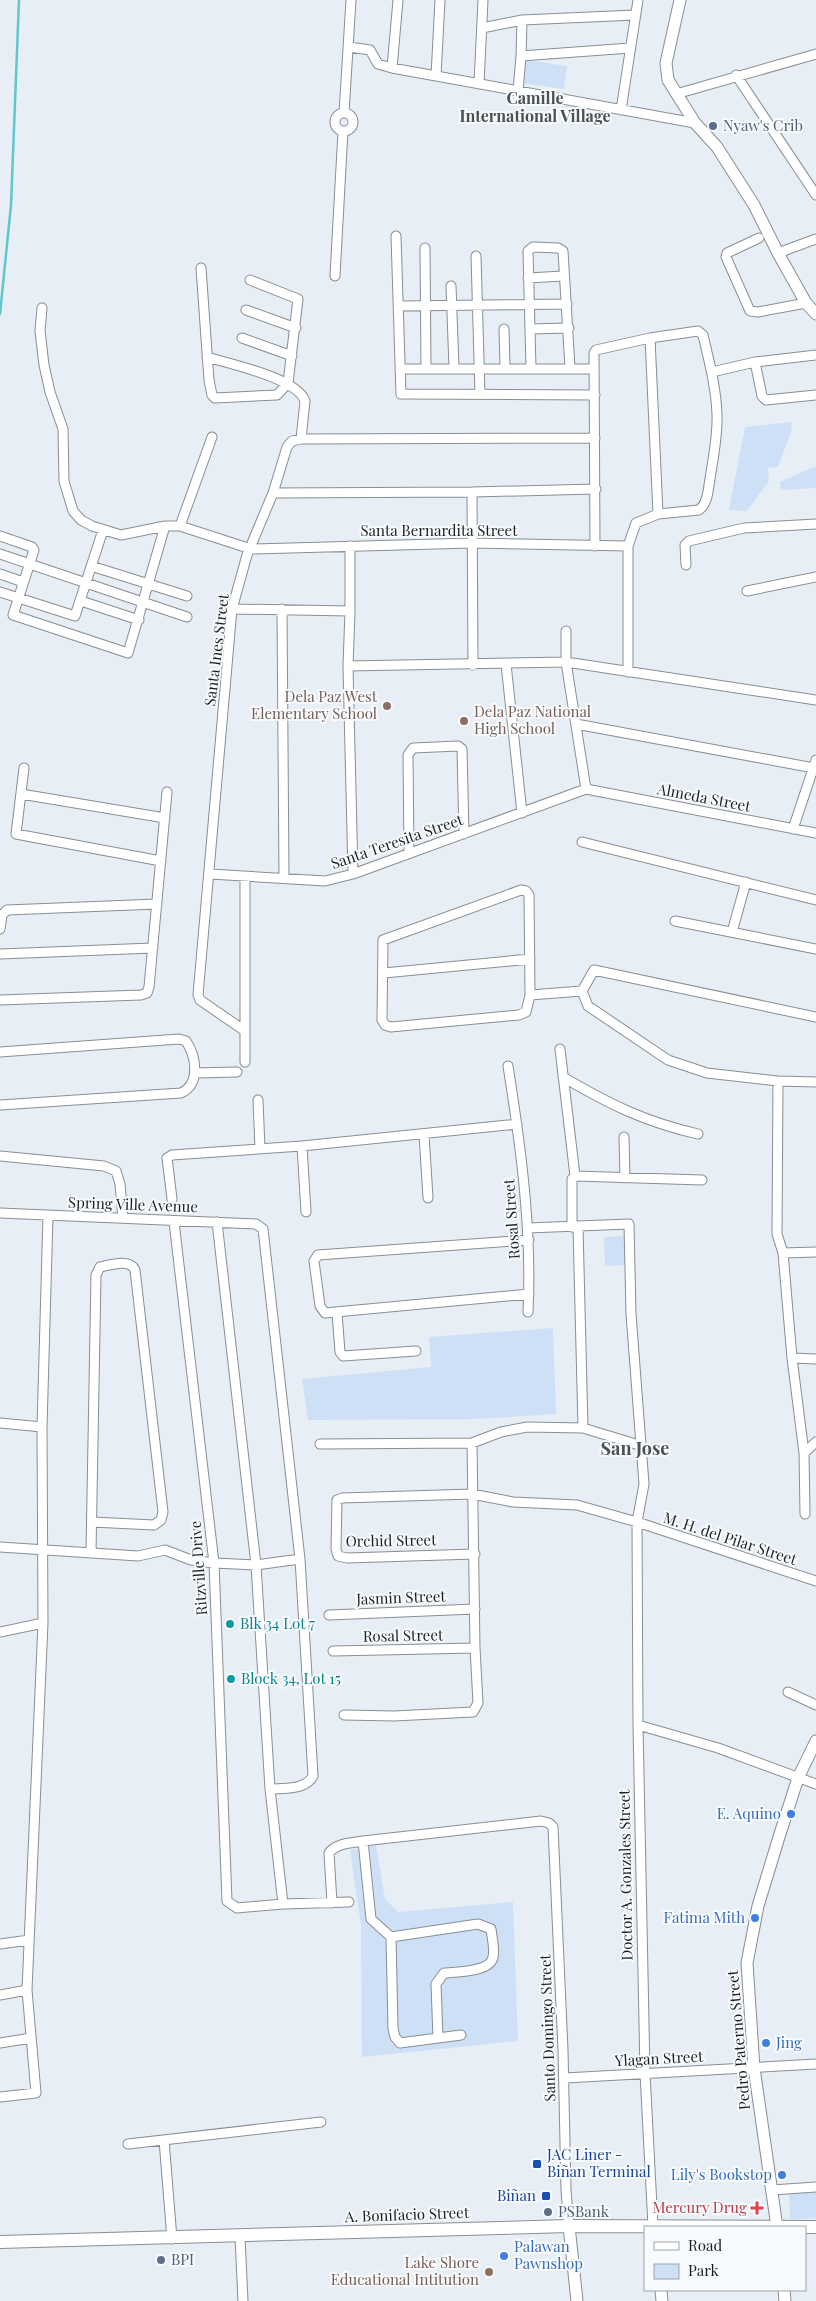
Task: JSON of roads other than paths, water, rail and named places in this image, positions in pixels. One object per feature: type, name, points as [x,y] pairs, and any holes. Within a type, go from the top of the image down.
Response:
[{"type":"main road","name":"A. Bonifacio Street","points":[[0,2242],[172,2239],[569,2226],[644,2227]]},
{"type":"street","points":[[336,276],[343,131],[337,128],[335,122],[338,116],[344,114],[351,0]]},
{"type":"street","points":[[392,68],[398,0]]},
{"type":"street","points":[[436,76],[440,0]]},
{"type":"street","points":[[479,84],[483,0]]},
{"type":"street","points":[[621,110],[638,0]]},
{"type":"street","points":[[680,0],[666,63],[668,80],[695,123],[717,147],[754,205],[806,303],[816,314]]},
{"type":"street","points":[[482,28],[522,20],[635,16]]},
{"type":"street","points":[[518,91],[522,20]]},
{"type":"street","points":[[349,47],[370,50],[378,64],[392,68],[695,123]]},
{"type":"street","points":[[521,56],[630,48]]},
{"type":"street","points":[[676,94],[736,76],[815,57]]},
{"type":"street","points":[[736,76],[816,195]]},
{"type":"street","points":[[396,236],[402,394],[595,395]]},
{"type":"street","points":[[759,238],[727,252],[726,257],[750,310],[758,312],[806,303]]},
{"type":"street","points":[[778,253],[816,239]]},
{"type":"street","points":[[531,368],[528,251],[533,247],[561,249],[569,328],[570,368]]},
{"type":"street","points":[[424,248],[426,368]]},
{"type":"street","points":[[476,256],[480,394]]},
{"type":"street","points":[[201,268],[210,388],[212,395],[216,398],[277,395],[288,383],[298,299],[250,280]]},
{"type":"street","points":[[528,278],[564,276]]},
{"type":"street","points":[[451,286],[454,368]]},
{"type":"street","points":[[398,306],[567,304]]},
{"type":"street","name":"Santa Bernardita Street","points":[[42,308],[40,331],[44,365],[50,392],[63,429],[64,481],[73,511],[81,520],[104,530],[121,535],[165,526],[180,526],[250,549],[472,543],[628,546]]},
{"type":"street","points":[[246,310],[296,328]]},
{"type":"street","points":[[530,329],[569,328]]},
{"type":"street","points":[[504,329],[505,367]]},
{"type":"street","points":[[595,546],[594,353],[596,350],[650,338],[698,331],[703,335],[712,372],[717,414],[714,451],[704,506],[699,510],[658,514],[636,523],[628,546],[628,672]]},
{"type":"street","points":[[242,338],[292,356]]},
{"type":"street","points":[[650,338],[658,514]]},
{"type":"street","points":[[712,372],[755,362],[816,355]]},
{"type":"street","points":[[207,357],[288,383],[303,396],[305,401],[300,439],[595,438]]},
{"type":"street","points":[[755,362],[762,396],[766,400],[816,395]]},
{"type":"street","points":[[400,369],[479,367],[594,369]]},
{"type":"street","points":[[180,526],[212,437]]},
{"type":"street","name":"Santa Ines Street","points":[[245,1032],[200,1000],[198,994],[232,609],[247,555],[273,494],[287,447],[292,441],[300,439]]},
{"type":"street","points":[[273,494],[596,489]]},
{"type":"street","points":[[472,492],[473,665]]},
{"type":"street","points":[[686,565],[684,551],[685,544],[689,540],[744,528],[816,524]]},
{"type":"street","points":[[0,536],[34,548],[12,615],[128,653],[150,584],[165,526]]},
{"type":"street","points":[[0,592],[73,616],[76,614],[81,601],[104,530]]},
{"type":"street","points":[[350,546],[348,666],[353,874]]},
{"type":"street","points":[[0,554],[187,617]]},
{"type":"street","points":[[91,566],[187,596]]},
{"type":"street","points":[[0,574],[23,582]]},
{"type":"street","points":[[747,591],[816,577]]},
{"type":"street","points":[[81,601],[139,620]]},
{"type":"street","points":[[232,609],[350,611]]},
{"type":"street","points":[[282,609],[284,878]]},
{"type":"street","points":[[566,631],[566,662],[586,789]]},
{"type":"street","points":[[348,666],[566,662],[816,700]]},
{"type":"street","points":[[506,664],[522,813]]},
{"type":"street","points":[[576,724],[815,764],[793,829]]},
{"type":"street","points":[[409,853],[408,755],[413,748],[458,746],[462,749],[464,834]]},
{"type":"street","points":[[24,768],[16,834],[161,861]]},
{"type":"street","name":"Santa Teresita Street","points":[[210,874],[326,881],[353,874],[586,789]]},
{"type":"street","name":"Almeda Street","points":[[586,789],[816,833]]},
{"type":"street","points":[[0,1000],[141,995],[146,993],[149,988],[167,792]]},
{"type":"street","points":[[21,794],[165,818]]},
{"type":"street","points":[[582,842],[816,900]]},
{"type":"street","points":[[245,877],[245,1062]]},
{"type":"street","points":[[732,932],[746,882]]},
{"type":"street","points":[[521,890],[526,891],[528,895],[530,994],[526,1012],[519,1016],[391,1027],[385,1025],[382,1020],[384,972],[383,940],[521,890]]},
{"type":"street","points":[[0,929],[2,914],[7,910],[157,904]]},
{"type":"street","points":[[675,920],[816,949]]},
{"type":"street","points":[[0,954],[152,948]]},
{"type":"street","points":[[384,972],[530,959]]},
{"type":"street","points":[[582,991],[594,970],[816,1016]]},
{"type":"street","points":[[530,994],[582,991]]},
{"type":"street","points":[[582,991],[588,1006],[668,1060],[707,1073],[778,1081],[816,1082]]},
{"type":"street","points":[[0,1052],[179,1038],[186,1040],[190,1046],[195,1073],[194,1083],[189,1089],[181,1093],[0,1105]]},
{"type":"street","points":[[560,1049],[575,1176],[572,1179],[583,1428]]},
{"type":"street","name":"Rosal Street","points":[[508,1066],[517,1124],[529,1240],[528,1312]]},
{"type":"street","points":[[195,1073],[237,1072]]},
{"type":"street","points":[[563,1077],[635,1116],[666,1127],[698,1134]]},
{"type":"street","points":[[778,1081],[777,1234],[783,1253],[792,1358],[804,1453],[806,1514]]},
{"type":"street","points":[[258,1100],[260,1149]]},
{"type":"street","points":[[172,1199],[168,1156],[302,1146],[517,1124]]},
{"type":"street","points":[[424,1134],[428,1198]]},
{"type":"street","points":[[624,1137],[625,1178]]},
{"type":"street","points":[[302,1146],[306,1212]]},
{"type":"street","points":[[0,1156],[104,1166],[116,1172],[120,1184],[123,1218]]},
{"type":"street","points":[[575,1176],[702,1180]]},
{"type":"street","name":"Spring Ville Avenue","points":[[0,1213],[174,1222],[256,1224],[263,1229],[300,1559]]},
{"type":"street","points":[[0,2097],[36,2093],[27,1990],[43,1623],[41,1550],[42,1427],[48,1216]]},
{"type":"street","name":"Ritzville Drive","points":[[174,1222],[214,1563],[227,1901],[237,1908],[283,1904]]},
{"type":"street","points":[[217,1222],[256,1565],[270,1789],[283,1904],[348,1902]]},
{"type":"street","name":"Doctor A. Gonzales Street","points":[[575,1227],[629,1224],[631,1314],[644,1484],[636,1522],[638,1725],[645,2073],[653,2226]]},
{"type":"street","points":[[528,1228],[575,1227]]},
{"type":"street","points":[[529,1240],[318,1255],[314,1261],[320,1306],[326,1313],[529,1294]]},
{"type":"street","points":[[783,1253],[816,1252]]},
{"type":"street","points":[[91,1552],[96,1275],[100,1267],[128,1263],[135,1270],[162,1512],[161,1520],[154,1525],[92,1522]]},
{"type":"street","points":[[337,1313],[340,1352],[343,1356],[416,1351]]},
{"type":"street","points":[[792,1358],[816,1359]]},
{"type":"street","points":[[0,1423],[42,1427]]},
{"type":"street","points":[[320,1444],[472,1443],[501,1432],[527,1428],[583,1428],[642,1446]]},
{"type":"street","points":[[804,1453],[816,1442]]},
{"type":"street","points":[[344,1715],[394,1716],[472,1712],[478,1703],[475,1648],[472,1443]]},
{"type":"street","name":"M. H. del Pilar Street","points":[[342,1498],[472,1494],[513,1502],[577,1505],[636,1522],[816,1581]]},
{"type":"street","name":"Orchid Street","points":[[342,1498],[337,1500],[336,1508],[336,1549],[338,1556],[347,1558],[475,1554]]},
{"type":"street","points":[[0,1547],[138,1556],[165,1550],[191,1560],[256,1565],[300,1559],[312,1776],[310,1782],[304,1786],[270,1789]]},
{"type":"street","name":"Jasmin Street","points":[[329,1615],[475,1609]]},
{"type":"street","points":[[0,1632],[43,1623]]},
{"type":"street","name":"Rosal Street","points":[[333,1651],[475,1648]]},
{"type":"street","points":[[788,1692],[816,1705]]},
{"type":"street","points":[[638,1725],[718,1748],[816,1784]]},
{"type":"street","name":"Pedro Paterno Street","points":[[777,2226],[754,2068],[747,1963],[758,1906],[798,1778],[816,1741]]},
{"type":"street","name":"Santo Domingo Street","points":[[362,1841],[541,1821],[549,1823],[553,1827],[564,2078],[566,2190],[569,2226]]},
{"type":"street","points":[[332,1903],[329,1853],[332,1848],[340,1845],[362,1841],[372,1919],[391,1938],[393,2028],[395,2037],[400,2043],[461,2035]]},
{"type":"street","points":[[391,1938],[478,1924],[491,1930],[494,1958],[490,1963],[484,1968],[444,1973],[438,1978],[436,1984],[438,2038]]},
{"type":"street","points":[[0,1944],[29,1940]]},
{"type":"street","points":[[0,1995],[27,1990]]},
{"type":"street","points":[[0,2043],[32,2038]]},
{"type":"street","name":"Ylagan Street","points":[[564,2078],[816,2064]]},
{"type":"street","points":[[128,2144],[321,2122]]},
{"type":"street","points":[[164,2140],[172,2239]]},
{"type":"street","points":[[772,2190],[816,2187]]},
{"type":"street","points":[[569,2226],[577,2301]]},
{"type":"street","points":[[240,2237],[243,2301]]},
{"type":"waterway","points":[[0,314],[11,205],[19,0]]},
{"type":"place","name":"Nyaw's Crib","points":[[713,126]]},
{"type":"place","name":"Dela Paz West Elementary School","points":[[387,706]]},
{"type":"place","name":"Dela Paz National High School","points":[[464,721]]},
{"type":"place","name":"Blk 34 Lot 7","points":[[230,1624]]},
{"type":"place","name":"Block 34, Lot 15","points":[[231,1679]]},
{"type":"place","name":"E. Aquino","points":[[791,1814]]},
{"type":"place","name":"Fatima Mith","points":[[755,1918]]},
{"type":"place","name":"Jing","points":[[766,2043]]},
{"type":"place","name":"JAC Liner - Biñan Terminal","points":[[537,2164]]},
{"type":"place","name":"Lily's Bookstop","points":[[782,2175]]},
{"type":"place","name":"Biñan","points":[[546,2196]]},
{"type":"place","name":"Mercury Drug","points":[[757,2208]]},
{"type":"place","name":"PSBank","points":[[548,2212]]},
{"type":"place","name":"Palawan Pawnshop","points":[[504,2256]]},
{"type":"place","name":"BPI","points":[[161,2260]]},
{"type":"place","name":"Lake Shore Educational Intitution","points":[[489,2272]]},
{"type":"district","name":"Camille International Village","points":[[535,107]]},
{"type":"district","name":"San Jose","points":[[635,1449]]}]
